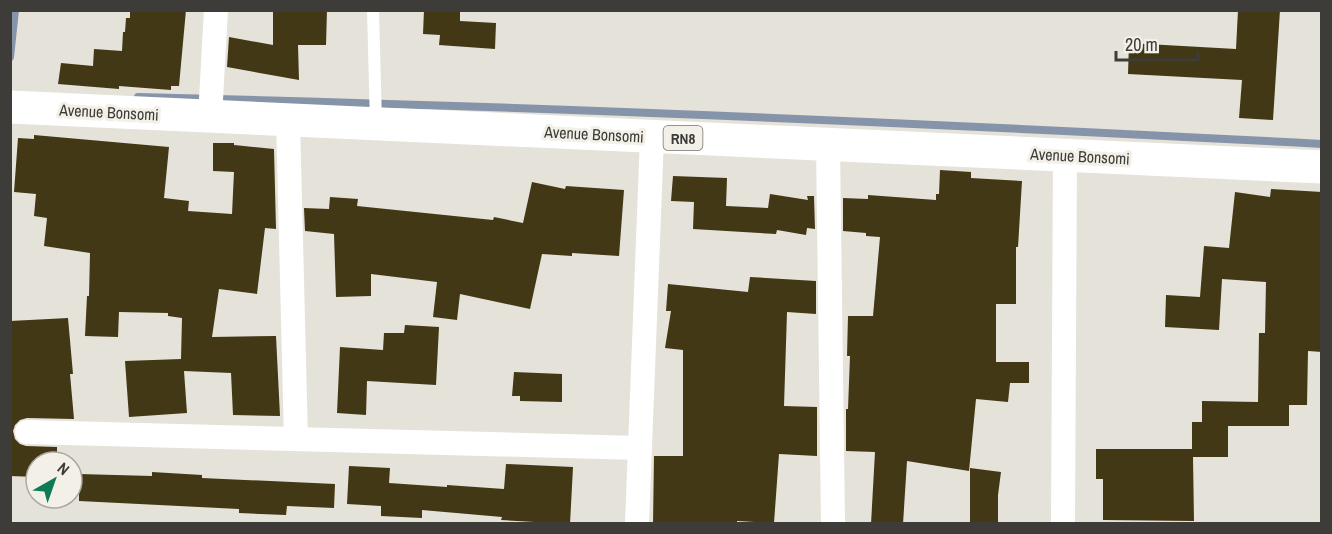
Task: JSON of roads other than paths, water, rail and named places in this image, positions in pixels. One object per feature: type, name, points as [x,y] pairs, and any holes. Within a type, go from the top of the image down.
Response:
[{"type":"main road","name":"Avenue Bonsomi","points":[[10,107],[1322,167]]},
{"type":"street","points":[[210,117],[216,10]]},
{"type":"street","points":[[288,121],[296,439]]},
{"type":"street","points":[[637,524],[652,137]]},
{"type":"street","points":[[828,144],[833,524]]},
{"type":"street","points":[[1063,524],[1065,155]]},
{"type":"street","points":[[27,432],[639,448]]},
{"type":"lane","points":[[373,10],[376,124]]},
{"type":"waterway","points":[[10,57],[15,10]]},
{"type":"waterway","points":[[138,97],[730,116],[1322,144]]}]
